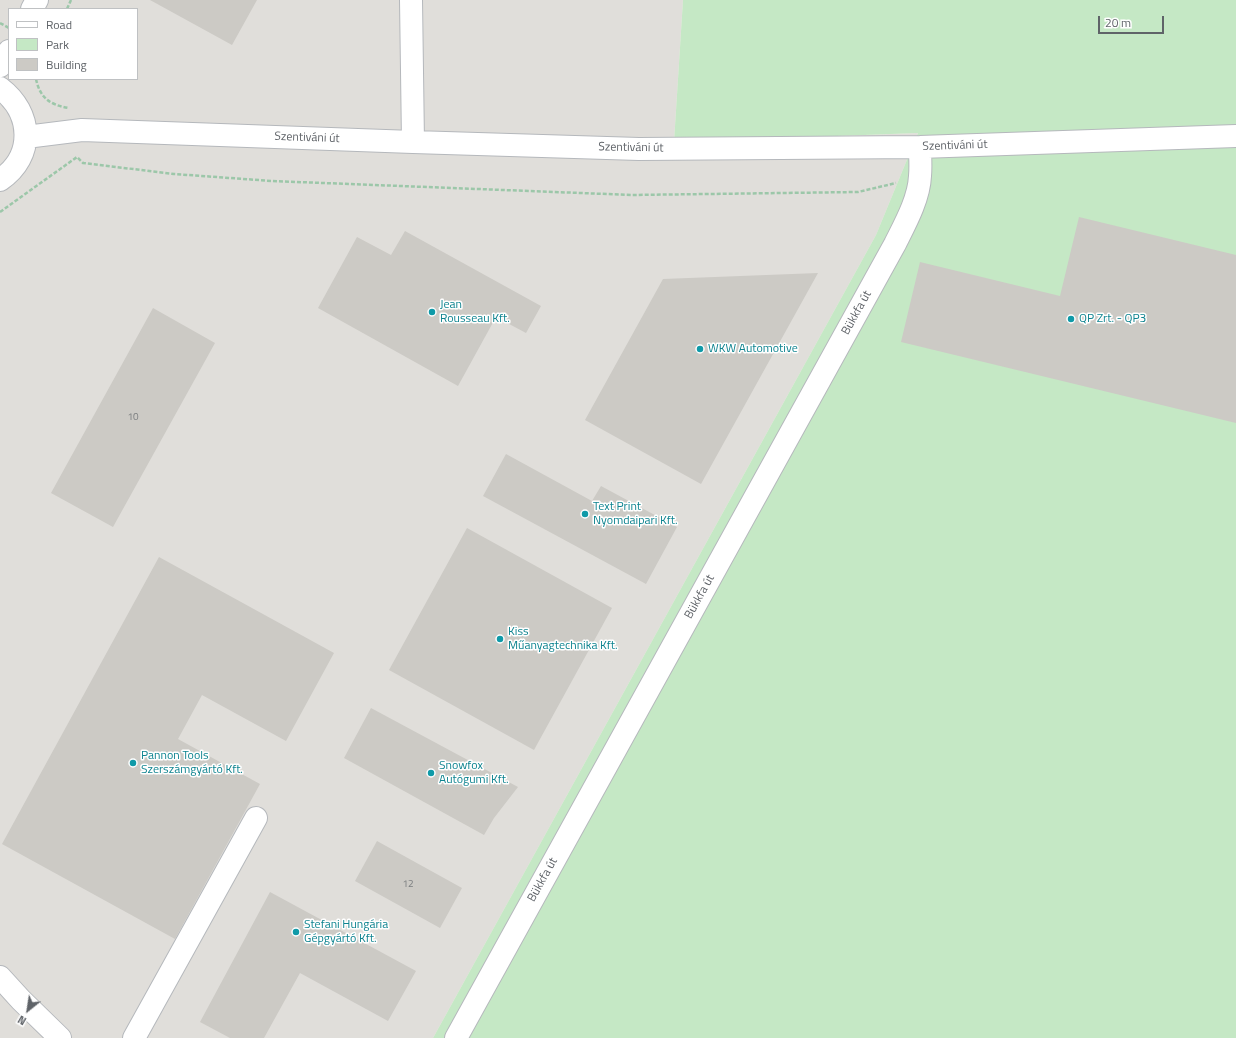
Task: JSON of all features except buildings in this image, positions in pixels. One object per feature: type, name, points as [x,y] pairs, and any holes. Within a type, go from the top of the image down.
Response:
[{"type":"street","points":[[411,0],[413,142]]},
{"type":"street","points":[[0,66],[8,53]]},
{"type":"street","points":[[0,88],[14,100],[19,108],[25,127],[26,137],[20,159],[14,168],[0,180]]},
{"type":"street","name":"Szentiváni út","points":[[26,137],[82,130],[639,149],[920,147],[1236,136]]},
{"type":"street","name":"Bükkfa út","points":[[456,1038],[895,244],[912,206],[920,176],[920,147]]},
{"type":"street","points":[[134,1038],[256,818]]},
{"type":"street","points":[[0,977],[60,1038]]},
{"type":"path","points":[[0,212],[77,157],[83,163],[174,174],[272,181],[632,195],[858,192],[920,176]]},
{"type":"shaded area","points":[[0,0],[683,0],[674,142],[918,133],[876,235],[433,1038],[0,1038]]},
{"type":"green space","points":[[683,0],[1236,0],[1236,1038],[433,1038],[876,235],[918,133],[674,142]]},
{"type":"place","name":"Jean Rousseau Kft.","points":[[432,312]]},
{"type":"place","name":"QP Zrt. - QP3","points":[[1071,319]]},
{"type":"place","name":"WKW Automotive","points":[[700,349]]},
{"type":"place","name":"Text Print Nyomdaipari Kft.","points":[[585,514]]},
{"type":"place","name":"Kiss Műanyagtechnika Kft.","points":[[500,639]]},
{"type":"place","name":"Pannon Tools Szerszámgyártó Kft.","points":[[133,763]]},
{"type":"place","name":"Snowfox Autógumi Kft.","points":[[431,773]]},
{"type":"place","name":"Stefani Hungária Gépgyártó Kft.","points":[[296,932]]}]
